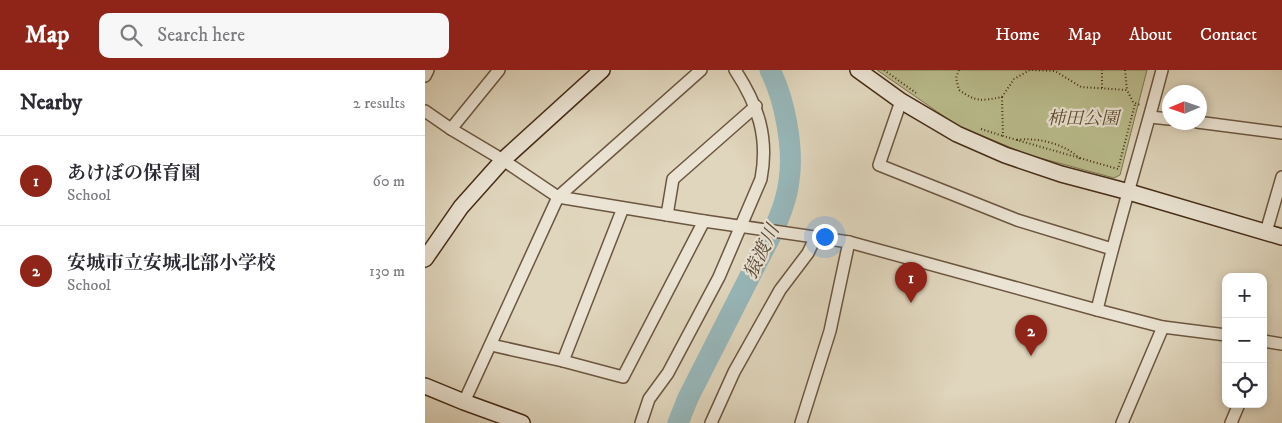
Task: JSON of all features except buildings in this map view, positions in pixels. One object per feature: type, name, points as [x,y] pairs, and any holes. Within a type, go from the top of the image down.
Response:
[{"type":"street","points":[[425,76],[428,70]]},
{"type":"street","points":[[451,128],[499,70]]},
{"type":"street","points":[[425,259],[461,207],[503,160],[602,70]]},
{"type":"street","points":[[464,402],[558,197],[701,70]]},
{"type":"street","points":[[641,423],[649,399],[668,373],[745,227],[761,179],[763,165],[761,131],[756,106],[735,70]]},
{"type":"street","points":[[858,70],[901,101],[957,134],[1005,155],[1061,174],[1282,237]]},
{"type":"street","points":[[1097,310],[1162,70]]},
{"type":"street","points":[[901,101],[879,165],[1017,220],[1112,249]]},
{"type":"street","points":[[667,215],[673,179],[756,106]]},
{"type":"street","points":[[425,111],[558,197],[849,242],[1097,310],[1163,326],[1222,335]]},
{"type":"street","points":[[1151,113],[1162,117]]},
{"type":"street","points":[[1207,123],[1282,133]]},
{"type":"street","points":[[1266,232],[1282,177]]},
{"type":"street","points":[[563,361],[623,208]]},
{"type":"street","points":[[491,345],[563,361],[623,378],[704,221]]},
{"type":"street","points":[[714,422],[734,372],[780,290],[808,252],[810,237]]},
{"type":"street","points":[[801,423],[830,330],[849,242]]},
{"type":"street","points":[[1122,423],[1163,326]]},
{"type":"street","points":[[1267,342],[1282,344]]},
{"type":"street","points":[[425,386],[522,423]]},
{"type":"street","points":[[1231,423],[1237,408]]},
{"type":"path","points":[[884,70],[921,97]]},
{"type":"path","points":[[959,70],[956,78],[959,90],[972,99],[989,100],[1002,97]]},
{"type":"path","points":[[1003,136],[1002,97],[1013,79],[1030,70],[1055,71],[1081,88],[1127,90]]},
{"type":"path","points":[[1102,70],[1102,89]]},
{"type":"path","points":[[1125,70],[1127,90],[1135,104],[1151,113]]},
{"type":"path","points":[[977,127],[1015,140],[1118,169],[1135,104]]},
{"type":"path","points":[[1015,140],[1027,138],[1054,144],[1075,154],[1080,159]]},
{"type":"green space","name":"柿田公園","points":[[877,70],[1147,70],[1120,175],[1114,178],[1029,155],[958,126]]},
{"type":"waterway","name":"猿渡川","points":[[678,423],[688,398],[774,228],[787,193],[790,168],[787,124],[780,95],[770,70]]},
{"type":"place","name":"あけぼの保育園","points":[[911,303]]},
{"type":"place","name":"安城市立安城北部小学校","points":[[1031,356]]}]
